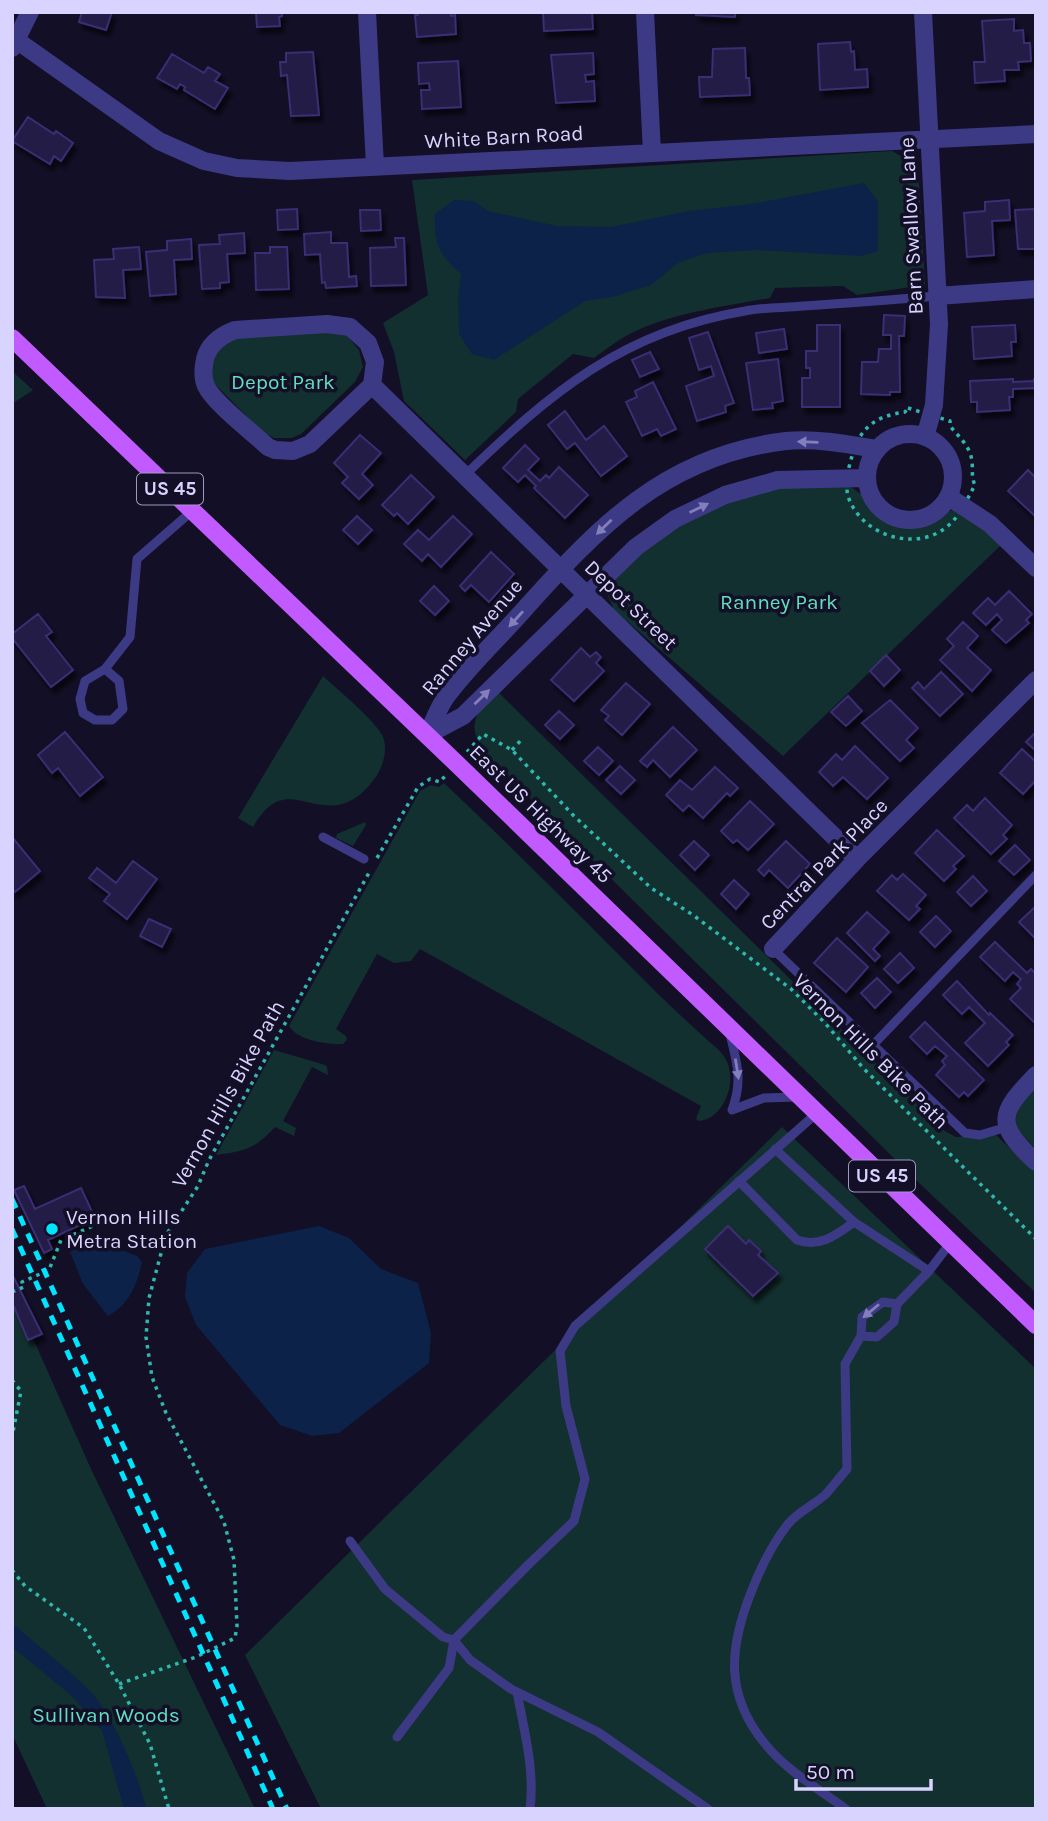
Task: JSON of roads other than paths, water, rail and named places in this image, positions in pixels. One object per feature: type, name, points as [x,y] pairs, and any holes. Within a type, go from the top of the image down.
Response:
[{"type":"main road","name":"East US Highway 45","points":[[12,338],[427,735],[1036,1325]]},
{"type":"street","points":[[14,42],[30,12]]},
{"type":"street","points":[[367,12],[375,166]]},
{"type":"street","points":[[645,12],[652,153]]},
{"type":"street","name":"Barn Swallow Lane","points":[[923,12],[938,362],[925,437]]},
{"type":"street","name":"White Barn Road","points":[[14,42],[159,141],[204,161],[237,168],[290,171],[1036,134]]},
{"type":"street","points":[[937,296],[1036,289]]},
{"type":"street","points":[[327,324],[350,327],[368,343],[374,362],[372,385],[310,444],[293,451],[275,450],[268,447],[211,394],[203,375],[205,356],[223,335],[235,330],[327,324]]},
{"type":"street","name":"Depot Street","points":[[372,385],[857,859]]},
{"type":"street","points":[[956,501],[924,518],[908,521],[892,517],[878,508],[869,494],[866,478],[868,463],[876,449],[890,439],[907,434],[925,437],[938,444],[947,455],[956,501],[990,524],[1036,568]]},
{"type":"street","name":"Ranney Avenue","points":[[427,735],[446,698],[561,568],[621,510],[671,477],[705,462],[787,441],[876,449]]},
{"type":"street","name":"Ranney Avenue","points":[[427,735],[463,716],[636,547],[676,519],[725,495],[778,480],[866,478]]},
{"type":"street","name":"Central Park Place","points":[[773,949],[857,859],[1036,680]]},
{"type":"street","points":[[1036,1075],[1016,1096],[1007,1111],[1007,1127],[1013,1141],[1036,1162]]},
{"type":"lane","points":[[464,476],[550,397],[595,365],[640,342],[688,324],[746,310],[937,296]]},
{"type":"lane","points":[[105,668],[119,681],[123,709],[111,720],[95,720],[83,713],[80,698],[85,681],[105,668],[130,637],[137,559],[192,511]]},
{"type":"lane","points":[[323,836],[364,859]]},
{"type":"lane","points":[[873,1045],[1036,875]]},
{"type":"lane","name":"Central Park Place","points":[[773,949],[965,1133],[979,1135],[1007,1127]]},
{"type":"lane","points":[[728,1027],[739,1075],[739,1087],[732,1110],[764,1098],[800,1097]]},
{"type":"lane","points":[[397,1737],[449,1668],[454,1640],[574,1521],[585,1479],[566,1406],[560,1351],[575,1326],[817,1113]]},
{"type":"lane","points":[[775,1149],[854,1222],[929,1271]]},
{"type":"lane","points":[[739,1181],[797,1240],[808,1244],[834,1237],[854,1222]]},
{"type":"lane","points":[[861,1336],[877,1336],[894,1322],[897,1304],[929,1271],[951,1242]]},
{"type":"lane","points":[[846,1809],[795,1772],[767,1747],[742,1707],[736,1690],[733,1658],[739,1622],[760,1569],[789,1523],[826,1493],[847,1469],[845,1364],[861,1336],[862,1317],[883,1302],[897,1304]]},
{"type":"lane","points":[[350,1541],[385,1589],[443,1637],[454,1640],[470,1660],[517,1692],[598,1732],[708,1809]]},
{"type":"lane","points":[[517,1692],[527,1741],[532,1795],[530,1809]]},
{"type":"water","points":[[864,183],[878,201],[878,251],[861,256],[758,250],[707,253],[678,263],[651,285],[612,297],[585,301],[494,360],[472,354],[459,334],[458,297],[461,274],[442,254],[435,225],[435,214],[454,200],[474,201],[488,211],[557,226],[611,227],[689,211],[751,204]]},
{"type":"water","points":[[319,1226],[349,1238],[381,1269],[418,1283],[431,1333],[429,1363],[339,1433],[312,1436],[280,1425],[196,1325],[185,1297],[187,1273],[205,1249]]},
{"type":"water","points":[[101,1242],[137,1256],[142,1262],[131,1294],[108,1316],[83,1284],[69,1249],[73,1244],[85,1246]]},
{"type":"water","points":[[12,1623],[71,1673],[98,1701],[124,1747],[146,1809],[124,1809],[102,1731],[72,1696],[12,1647]]},
{"type":"railway","points":[[12,1199],[287,1809]]},
{"type":"railway","points":[[12,1229],[273,1809]]},
{"type":"place","name":"Vernon Hills Metra Station","points":[[52,1229]]},
{"type":"park label","name":"Depot Park","points":[[283,382]]},
{"type":"park label","name":"Ranney Park","points":[[779,602]]},
{"type":"park label","name":"Sullivan Woods","points":[[106,1715]]}]
